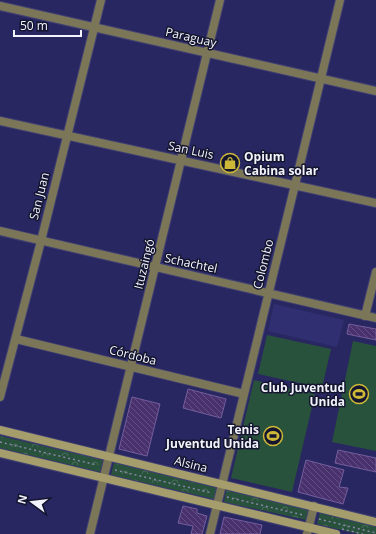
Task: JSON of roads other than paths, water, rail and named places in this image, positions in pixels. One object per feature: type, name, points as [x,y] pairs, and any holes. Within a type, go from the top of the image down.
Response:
[{"type":"main road","name":"Alsina","points":[[0,430],[376,522]]},
{"type":"main road","points":[[0,453],[217,505],[308,530],[336,534]]},
{"type":"street","name":"San Juan","points":[[0,397],[41,241],[66,135],[101,0]]},
{"type":"street","name":"Ituzaingó","points":[[90,534],[110,457],[220,0]]},
{"type":"street","name":"Colombo","points":[[210,534],[340,0]]},
{"type":"street","name":"Paraguay","points":[[0,6],[376,91]]},
{"type":"street","name":"San Luis","points":[[0,121],[376,203]]},
{"type":"street","name":"Schachtel","points":[[0,231],[269,292],[376,318]]},
{"type":"street","points":[[366,316],[376,272]]},
{"type":"street","name":"Córdoba","points":[[16,339],[244,394]]},
{"type":"street","points":[[308,530],[314,506]]},
{"type":"place","name":"Opium Cabina solar","points":[[230,163]]},
{"type":"place","name":"Club Juventud Unida","points":[[359,394]]},
{"type":"place","name":"Tenis Juventud Unida","points":[[273,436]]}]
